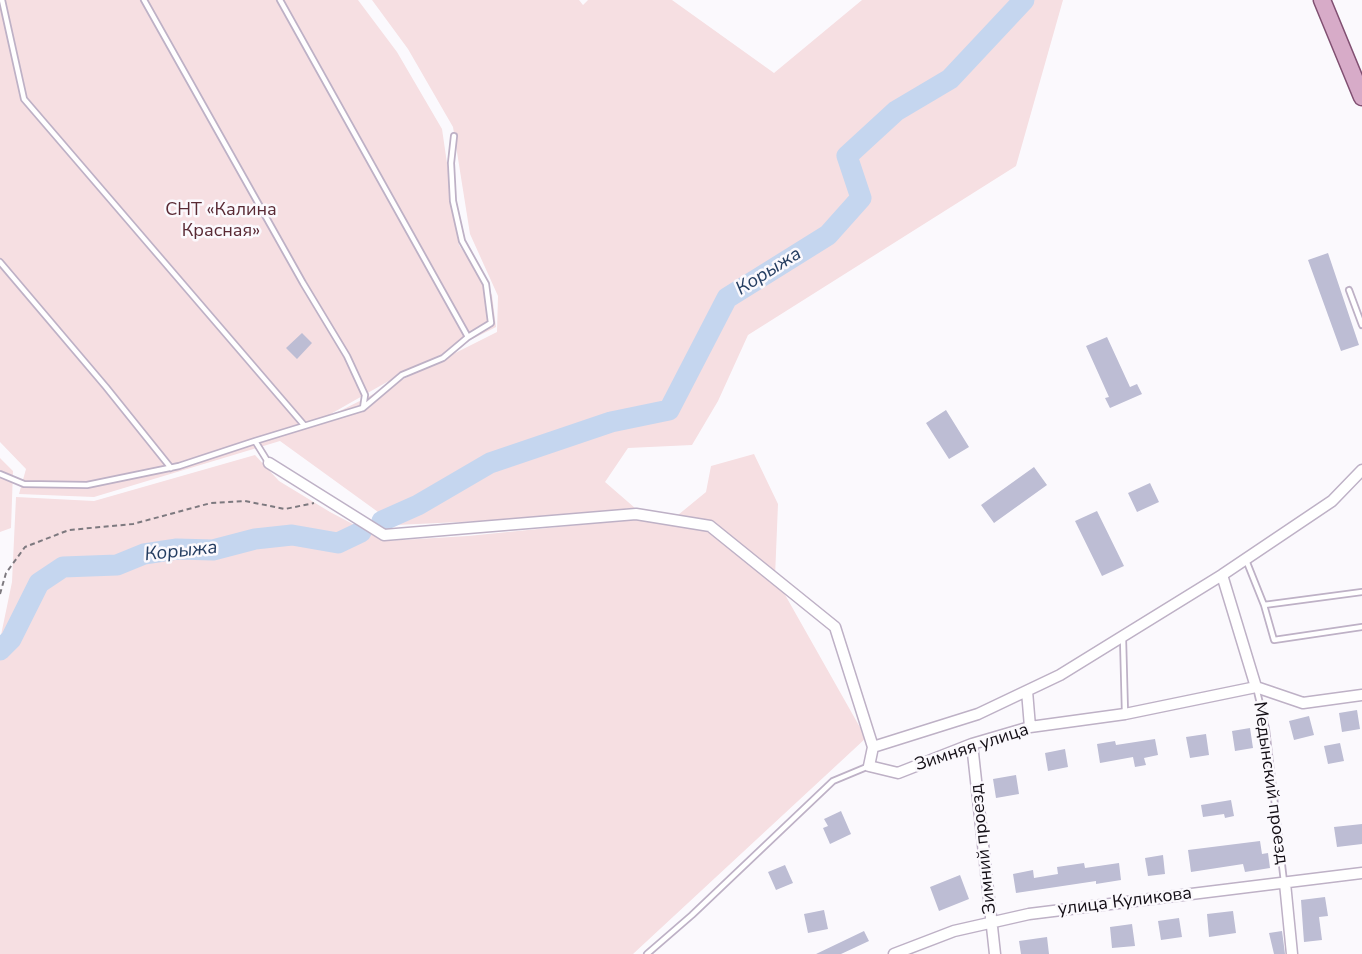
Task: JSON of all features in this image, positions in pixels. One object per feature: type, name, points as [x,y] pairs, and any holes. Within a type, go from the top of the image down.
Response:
[{"type":"main road","points":[[1322,0],[1362,97]]},
{"type":"street","points":[[269,463],[384,535],[636,514],[710,526],[835,627],[873,747],[869,766]]},
{"type":"street","points":[[873,747],[978,714],[1060,675],[1222,575],[1332,501],[1362,470]]},
{"type":"street","name":"Медынский проезд","points":[[1222,575],[1256,687]]},
{"type":"street","points":[[1256,687],[1303,703],[1362,695]]},
{"type":"street","name":"Зимняя улица","points":[[869,766],[898,773],[972,744],[1030,727],[1125,714],[1256,687]]},
{"type":"street","points":[[1027,691],[1030,727]]},
{"type":"street","name":"Зимний проезд","points":[[972,744],[995,954]]},
{"type":"street","name":"улица Куликова","points":[[894,954],[954,931],[1029,914],[1362,873]]},
{"type":"street","name":"Медынский проезд","points":[[1285,883],[1292,954]]},
{"type":"lane","points":[[2,0],[24,99],[304,425]]},
{"type":"lane","points":[[144,0],[347,356],[365,396],[363,408]]},
{"type":"lane","points":[[280,0],[468,337]]},
{"type":"lane","points":[[0,474],[24,485],[87,485],[171,468],[363,408],[402,375],[443,358],[468,337],[491,323],[486,284],[462,241],[453,201],[451,163],[454,136]]},
{"type":"lane","points":[[0,262],[171,468]]},
{"type":"lane","points":[[1349,290],[1362,325]]},
{"type":"lane","points":[[255,441],[269,463]]},
{"type":"lane","points":[[1246,559],[1274,640],[1362,627]]},
{"type":"lane","points":[[1264,605],[1362,592]]},
{"type":"lane","points":[[1123,637],[1125,714]]},
{"type":"lane","name":"Медынский проезд","points":[[1256,687],[1266,729],[1285,883]]},
{"type":"lane","points":[[647,954],[833,781],[869,766]]},
{"type":"path","points":[[0,594],[6,573],[25,547],[69,530],[133,524],[211,503],[245,502],[285,509],[328,500]]},
{"type":"green space","name":"СНТ «Калина Красная»","points":[[0,0],[358,0],[397,52],[442,129],[459,245],[492,295],[496,327],[387,382],[306,428],[497,332],[498,296],[470,234],[453,127],[408,49],[372,0],[579,0],[583,5],[588,0],[672,0],[774,73],[862,0],[1063,0],[1016,166],[748,335],[718,401],[692,445],[628,448],[605,482],[635,508],[524,519],[396,525],[280,441],[94,497],[19,494],[26,469],[0,442]]},
{"type":"green space","points":[[754,454],[778,504],[775,577],[866,738],[633,954],[0,954],[0,640],[12,582],[16,497],[94,501],[255,455],[279,481],[385,541],[468,536],[678,515],[706,492],[711,466]]},
{"type":"green space","points":[[0,458],[13,471],[11,528],[0,532]]},
{"type":"building","points":[[1328,253],[1359,345],[1341,351],[1308,260]]},
{"type":"building","points":[[302,333],[312,343],[297,359],[286,348]]},
{"type":"building","points":[[1107,337],[1130,387],[1137,384],[1142,394],[1110,408],[1105,398],[1109,397],[1086,346]]},
{"type":"building","points":[[946,410],[969,447],[949,459],[926,423]]},
{"type":"building","points":[[1034,467],[1047,485],[994,523],[981,505]]},
{"type":"building","points":[[1150,483],[1159,502],[1137,512],[1128,493]]},
{"type":"building","points":[[1097,511],[1124,566],[1102,576],[1075,521]]},
{"type":"building","points":[[1357,710],[1360,729],[1342,732],[1339,713]]},
{"type":"building","points":[[1309,716],[1314,735],[1294,740],[1289,721]]},
{"type":"building","points":[[1250,728],[1253,748],[1235,751],[1232,731]]},
{"type":"building","points":[[1206,734],[1209,755],[1190,758],[1186,737]]},
{"type":"building","points":[[1155,739],[1158,755],[1144,758],[1146,765],[1135,767],[1133,757],[1100,763],[1097,744],[1115,741],[1116,745]]},
{"type":"building","points":[[1340,743],[1344,761],[1328,764],[1324,746]]},
{"type":"building","points":[[1065,749],[1068,767],[1048,771],[1045,753]]},
{"type":"building","points":[[1016,775],[1019,794],[996,798],[993,779]]},
{"type":"building","points":[[1231,800],[1234,816],[1225,818],[1224,814],[1203,817],[1201,805]]},
{"type":"building","points":[[841,811],[851,834],[830,844],[823,828],[828,826],[824,819]]},
{"type":"building","points":[[1362,824],[1362,844],[1337,847],[1334,827]]},
{"type":"building","points":[[1260,841],[1262,854],[1268,853],[1270,868],[1245,872],[1243,864],[1191,872],[1188,850]]},
{"type":"building","points":[[1163,855],[1165,874],[1148,876],[1145,858]]},
{"type":"building","points":[[1084,863],[1085,868],[1119,863],[1121,880],[1016,893],[1013,874],[1033,870],[1034,878],[1058,874],[1057,867]]},
{"type":"building","points":[[785,865],[793,883],[776,890],[768,872]]},
{"type":"building","points":[[960,875],[969,899],[939,911],[930,887]]},
{"type":"building","points":[[1325,897],[1328,916],[1319,917],[1322,940],[1304,942],[1301,900]]},
{"type":"building","points":[[824,910],[828,929],[808,933],[804,914]]},
{"type":"building","points":[[1233,911],[1236,933],[1209,937],[1207,914]]},
{"type":"building","points":[[1179,918],[1182,937],[1161,940],[1158,921]]},
{"type":"building","points":[[1132,924],[1135,946],[1112,948],[1110,927]]},
{"type":"building","points":[[864,931],[869,941],[841,954],[816,954]]},
{"type":"building","points":[[1282,931],[1285,954],[1274,954],[1269,933]]},
{"type":"building","points":[[1047,937],[1049,954],[1021,954],[1019,941]]},
{"type":"waterway","name":"Корыжа","points":[[382,521],[418,505],[490,463],[611,422],[669,410],[727,298],[828,235],[861,198],[847,156],[896,111],[950,79],[1024,0]]},
{"type":"waterway","name":"Корыжа","points":[[0,650],[11,639],[39,583],[63,567],[117,565],[144,554],[177,549],[213,550],[255,539],[292,535],[338,543],[361,532]]}]
